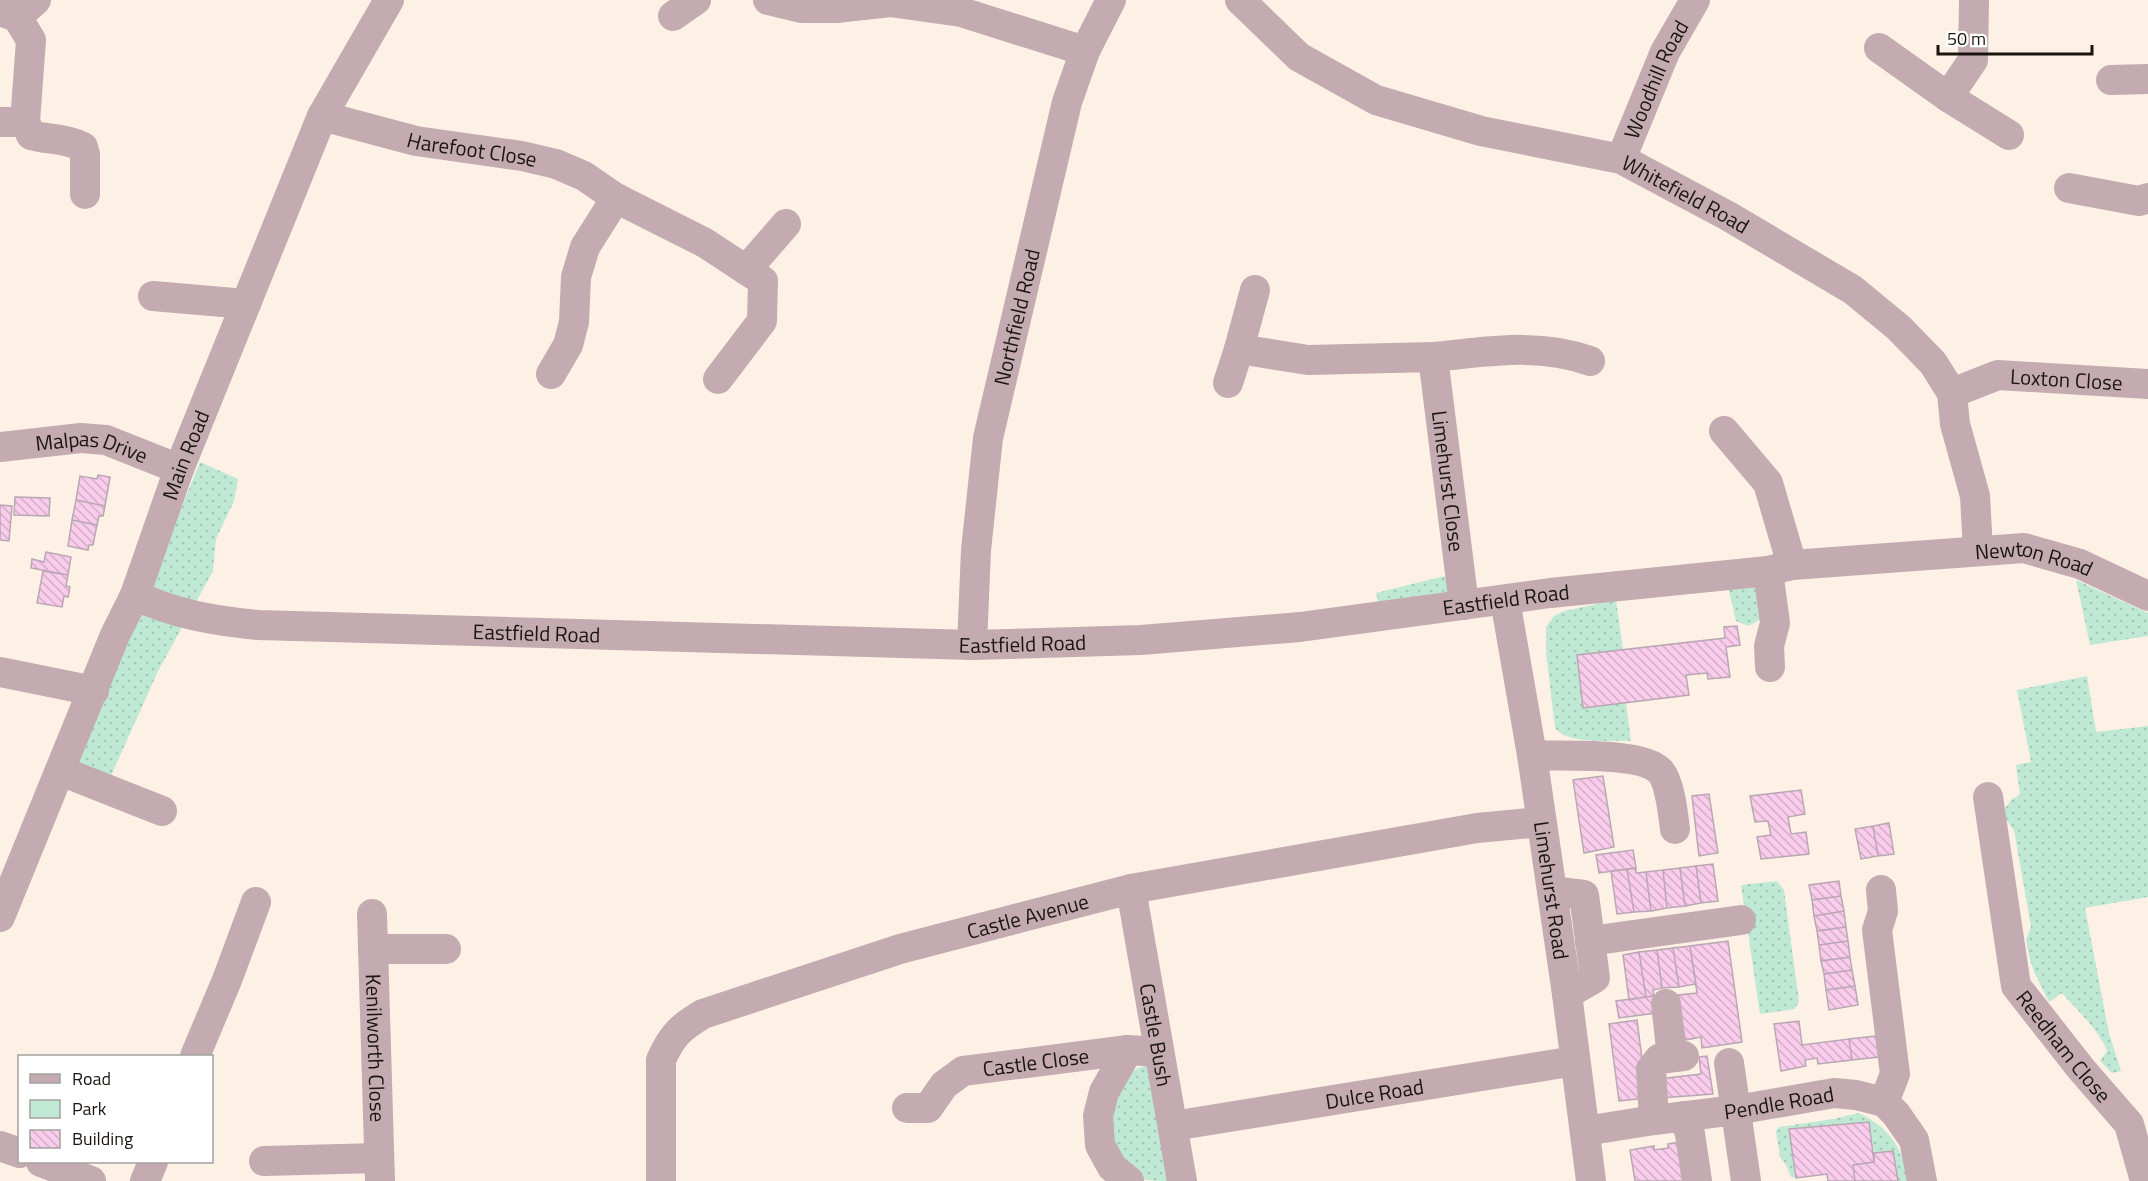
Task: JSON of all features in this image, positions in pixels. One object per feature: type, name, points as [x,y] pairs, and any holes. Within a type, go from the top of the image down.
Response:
[{"type":"street","name":"Main Road","points":[[0,917],[115,635],[135,595],[179,469],[322,116],[389,0]]},
{"type":"street","points":[[768,0],[801,8],[836,8],[890,1],[962,12],[1085,51]]},
{"type":"street","name":"Northfield Road","points":[[972,645],[976,550],[988,438],[1067,102],[1085,51],[1111,0]]},
{"type":"street","name":"Whitefield Road","points":[[1240,0],[1299,57],[1376,100],[1481,131],[1621,159],[1728,216],[1853,290],[1899,328],[1933,363],[1952,393],[1955,424],[1976,496],[1978,550]]},
{"type":"street","name":"Woodhill Road","points":[[1621,159],[1665,52],[1695,0]]},
{"type":"street","points":[[1948,97],[1973,60],[1974,0]]},
{"type":"street","points":[[18,10],[31,40],[13,122],[31,135],[43,139],[68,140],[83,147],[86,154],[85,194]]},
{"type":"street","points":[[1879,48],[1948,97],[2009,135]]},
{"type":"street","points":[[2110,80],[2148,80]]},
{"type":"street","name":"Harefoot Close","points":[[322,116],[416,141],[522,156],[556,164],[584,176],[616,198],[705,243],[763,281],[762,321],[718,379]]},
{"type":"street","points":[[2069,188],[2139,201],[2148,198]]},
{"type":"street","points":[[551,374],[568,345],[574,322],[576,277],[585,247],[616,198]]},
{"type":"street","points":[[746,270],[786,224]]},
{"type":"street","points":[[1228,383],[1255,290]]},
{"type":"street","points":[[153,296],[246,304]]},
{"type":"street","points":[[1239,349],[1308,360],[1433,357],[1489,351],[1540,350],[1568,354],[1590,361]]},
{"type":"street","name":"Limehurst Close","points":[[1433,357],[1464,605]]},
{"type":"street","name":"Loxton Close","points":[[1952,393],[1998,375],[2148,384]]},
{"type":"street","points":[[1724,432],[1768,483],[1780,568],[1775,623],[1769,646],[1770,667]]},
{"type":"street","name":"Malpas Drive","points":[[0,447],[81,438],[106,440],[179,469]]},
{"type":"street","name":"Newton Road","points":[[1912,556],[2024,548],[2080,564],[2148,596]]},
{"type":"street","name":"Eastfield Road","points":[[135,595],[149,602],[188,614],[258,625],[972,645],[1164,638],[1300,627],[1550,593],[1912,556]]},
{"type":"street","name":"Limehurst Road","points":[[1505,600],[1533,755],[1591,1181]]},
{"type":"street","points":[[0,672],[94,690]]},
{"type":"street","points":[[1533,755],[1624,758],[1643,761],[1660,771],[1668,788],[1675,829]]},
{"type":"street","points":[[61,771],[162,811]]},
{"type":"street","name":"Reedham Close","points":[[1988,797],[2016,986],[2082,1070],[2129,1124],[2145,1181]]},
{"type":"street","name":"Castle Avenue","points":[[661,1181],[662,1060],[668,1043],[682,1027],[704,1014],[900,950],[1131,889],[1477,828],[1542,822]]},
{"type":"street","name":"Castle Bush","points":[[1131,889],[1182,1181]]},
{"type":"street","points":[[1881,890],[1883,911],[1877,930],[1895,1074],[1884,1102],[1896,1114],[1914,1140],[1922,1181]]},
{"type":"street","points":[[1552,891],[1584,895],[1595,978],[1567,994]]},
{"type":"street","points":[[195,1055],[256,902]]},
{"type":"street","name":"Kenilworth Close","points":[[372,914],[379,1169]]},
{"type":"street","points":[[1590,941],[1741,920]]},
{"type":"street","points":[[373,949],[446,949]]},
{"type":"street","points":[[1654,1120],[1650,1069],[1659,1059],[1678,1056],[1666,1004]]},
{"type":"street","name":"Castle Bush","points":[[1128,1050],[1104,1092],[1098,1116],[1100,1146],[1112,1167],[1129,1181]]},
{"type":"street","name":"Castle Close","points":[[925,1113],[944,1085],[963,1071],[1128,1050],[1159,1052]]},
{"type":"street","name":"Dulce Road","points":[[1173,1126],[1575,1061]]},
{"type":"street","points":[[1729,1063],[1746,1181]]},
{"type":"street","name":"Pendle Road","points":[[1585,1131],[1736,1110],[1834,1093],[1856,1095],[1884,1102]]},
{"type":"street","points":[[1684,1116],[1690,1134],[1697,1181]]},
{"type":"street","points":[[0,1146],[18,1152]]},
{"type":"street","points":[[264,1161],[379,1169]]},
{"type":"street","points":[[45,1163],[91,1181]]},
{"type":"street","points":[[145,1181],[152,1163]]},
{"type":"green space","points":[[200,462],[238,479],[234,501],[216,539],[213,571],[158,671],[106,787],[72,776]]},
{"type":"green space","points":[[1453,574],[1450,594],[1379,606],[1376,593]]},
{"type":"green space","points":[[2076,580],[2148,613],[2148,636],[2090,645]]},
{"type":"green space","points":[[1753,584],[1761,592],[1763,614],[1758,621],[1748,626],[1736,621],[1728,586]]},
{"type":"green space","points":[[1616,600],[1623,650],[1577,656],[1583,707],[1626,703],[1631,741],[1570,737],[1555,728],[1546,652],[1546,627],[1554,616],[1564,611]]},
{"type":"green space","points":[[2087,676],[2096,732],[2148,726],[2148,897],[2085,908],[2109,1033],[2121,1071],[2112,1073],[2100,1061],[2107,1051],[2093,1028],[2062,993],[2049,1002],[2034,972],[2026,940],[2031,927],[2014,830],[2003,811],[2012,799],[2020,795],[2016,765],[2031,762],[2017,690]]},
{"type":"green space","points":[[1777,881],[1784,890],[1799,1001],[1795,1009],[1760,1014],[1741,885]]},
{"type":"green space","points":[[1147,1065],[1169,1181],[1143,1179],[1129,1172],[1119,1157],[1105,1113],[1126,1073]]},
{"type":"green space","points":[[1859,1113],[1878,1125],[1893,1140],[1903,1158],[1908,1181],[1898,1181],[1893,1151],[1874,1153],[1869,1122],[1790,1129],[1796,1178],[1791,1177],[1780,1157],[1776,1131],[1779,1127]]},
{"type":"building","points":[[98,475],[110,477],[105,506],[76,500],[80,476],[97,479]]},
{"type":"building","points":[[15,497],[50,498],[49,516],[14,515]]},
{"type":"building","points":[[76,500],[105,506],[103,516],[99,516],[97,525],[72,520]]},
{"type":"building","points":[[0,505],[12,506],[9,541],[0,540]]},
{"type":"building","points":[[72,520],[97,525],[93,545],[89,545],[88,550],[68,546]]},
{"type":"building","points":[[46,552],[71,557],[68,575],[31,568],[32,559],[44,562]]},
{"type":"building","points":[[43,571],[68,575],[66,586],[70,587],[68,597],[64,596],[62,607],[37,603]]},
{"type":"building","points":[[1737,626],[1740,645],[1726,647],[1730,677],[1708,679],[1707,673],[1686,675],[1689,695],[1583,708],[1577,655],[1725,638],[1724,627]]},
{"type":"building","points":[[1603,776],[1614,847],[1584,853],[1573,780]]},
{"type":"building","points":[[1801,790],[1805,814],[1788,817],[1791,834],[1806,832],[1809,854],[1761,859],[1757,837],[1771,835],[1768,821],[1755,822],[1750,796]]},
{"type":"building","points":[[1709,794],[1718,853],[1699,856],[1692,796]]},
{"type":"building","points":[[1889,823],[1894,854],[1878,856],[1873,826]]},
{"type":"building","points":[[1873,826],[1878,856],[1861,859],[1855,829]]},
{"type":"building","points":[[1633,850],[1636,868],[1599,873],[1596,855]]},
{"type":"building","points":[[1713,864],[1718,901],[1701,903],[1696,866]]},
{"type":"building","points":[[1696,866],[1701,903],[1685,906],[1680,868]]},
{"type":"building","points":[[1636,868],[1636,873],[1646,872],[1651,911],[1634,912],[1627,869]]},
{"type":"building","points":[[1680,868],[1685,906],[1667,908],[1663,870]]},
{"type":"building","points":[[1627,869],[1634,912],[1617,914],[1611,871]]},
{"type":"building","points":[[1663,870],[1667,908],[1651,911],[1646,872]]},
{"type":"building","points":[[1839,881],[1841,896],[1812,900],[1809,885]]},
{"type":"building","points":[[1841,896],[1844,911],[1814,916],[1812,900]]},
{"type":"building","points":[[1844,911],[1846,927],[1817,931],[1814,916]]},
{"type":"building","points":[[1846,927],[1848,941],[1819,945],[1817,931]]},
{"type":"building","points":[[1728,941],[1742,1042],[1702,1048],[1701,1037],[1685,1040],[1678,995],[1697,993],[1690,946]]},
{"type":"building","points":[[1848,941],[1850,957],[1821,961],[1819,945]]},
{"type":"building","points":[[1690,946],[1696,984],[1679,987],[1673,948]]},
{"type":"building","points":[[1673,948],[1679,987],[1662,988],[1657,950]]},
{"type":"building","points":[[1657,950],[1662,988],[1653,990],[1654,996],[1646,997],[1639,952]]},
{"type":"building","points":[[1639,952],[1646,997],[1629,1000],[1623,955]]},
{"type":"building","points":[[1850,957],[1852,970],[1824,974],[1821,961]]},
{"type":"building","points":[[1852,970],[1855,986],[1826,990],[1824,974]]},
{"type":"building","points":[[1855,986],[1858,1005],[1829,1010],[1826,990]]},
{"type":"building","points":[[1654,996],[1656,1013],[1619,1018],[1616,1001]]},
{"type":"building","points":[[1637,1020],[1647,1098],[1619,1101],[1609,1024]]},
{"type":"building","points":[[1799,1021],[1802,1045],[1849,1039],[1852,1060],[1818,1064],[1817,1058],[1805,1060],[1806,1066],[1781,1071],[1774,1024]]},
{"type":"building","points":[[1876,1036],[1879,1057],[1852,1060],[1849,1039]]},
{"type":"building","points":[[1707,1056],[1713,1094],[1661,1098],[1659,1079],[1701,1074],[1699,1057]]},
{"type":"building","points":[[1869,1122],[1874,1162],[1853,1165],[1855,1181],[1828,1181],[1827,1174],[1796,1178],[1789,1129]]},
{"type":"building","points":[[1687,1141],[1694,1181],[1635,1181],[1630,1150],[1654,1146],[1654,1150],[1668,1148],[1668,1144]]},
{"type":"building","points":[[1893,1151],[1898,1181],[1855,1181],[1853,1165],[1874,1162],[1874,1153]]}]
